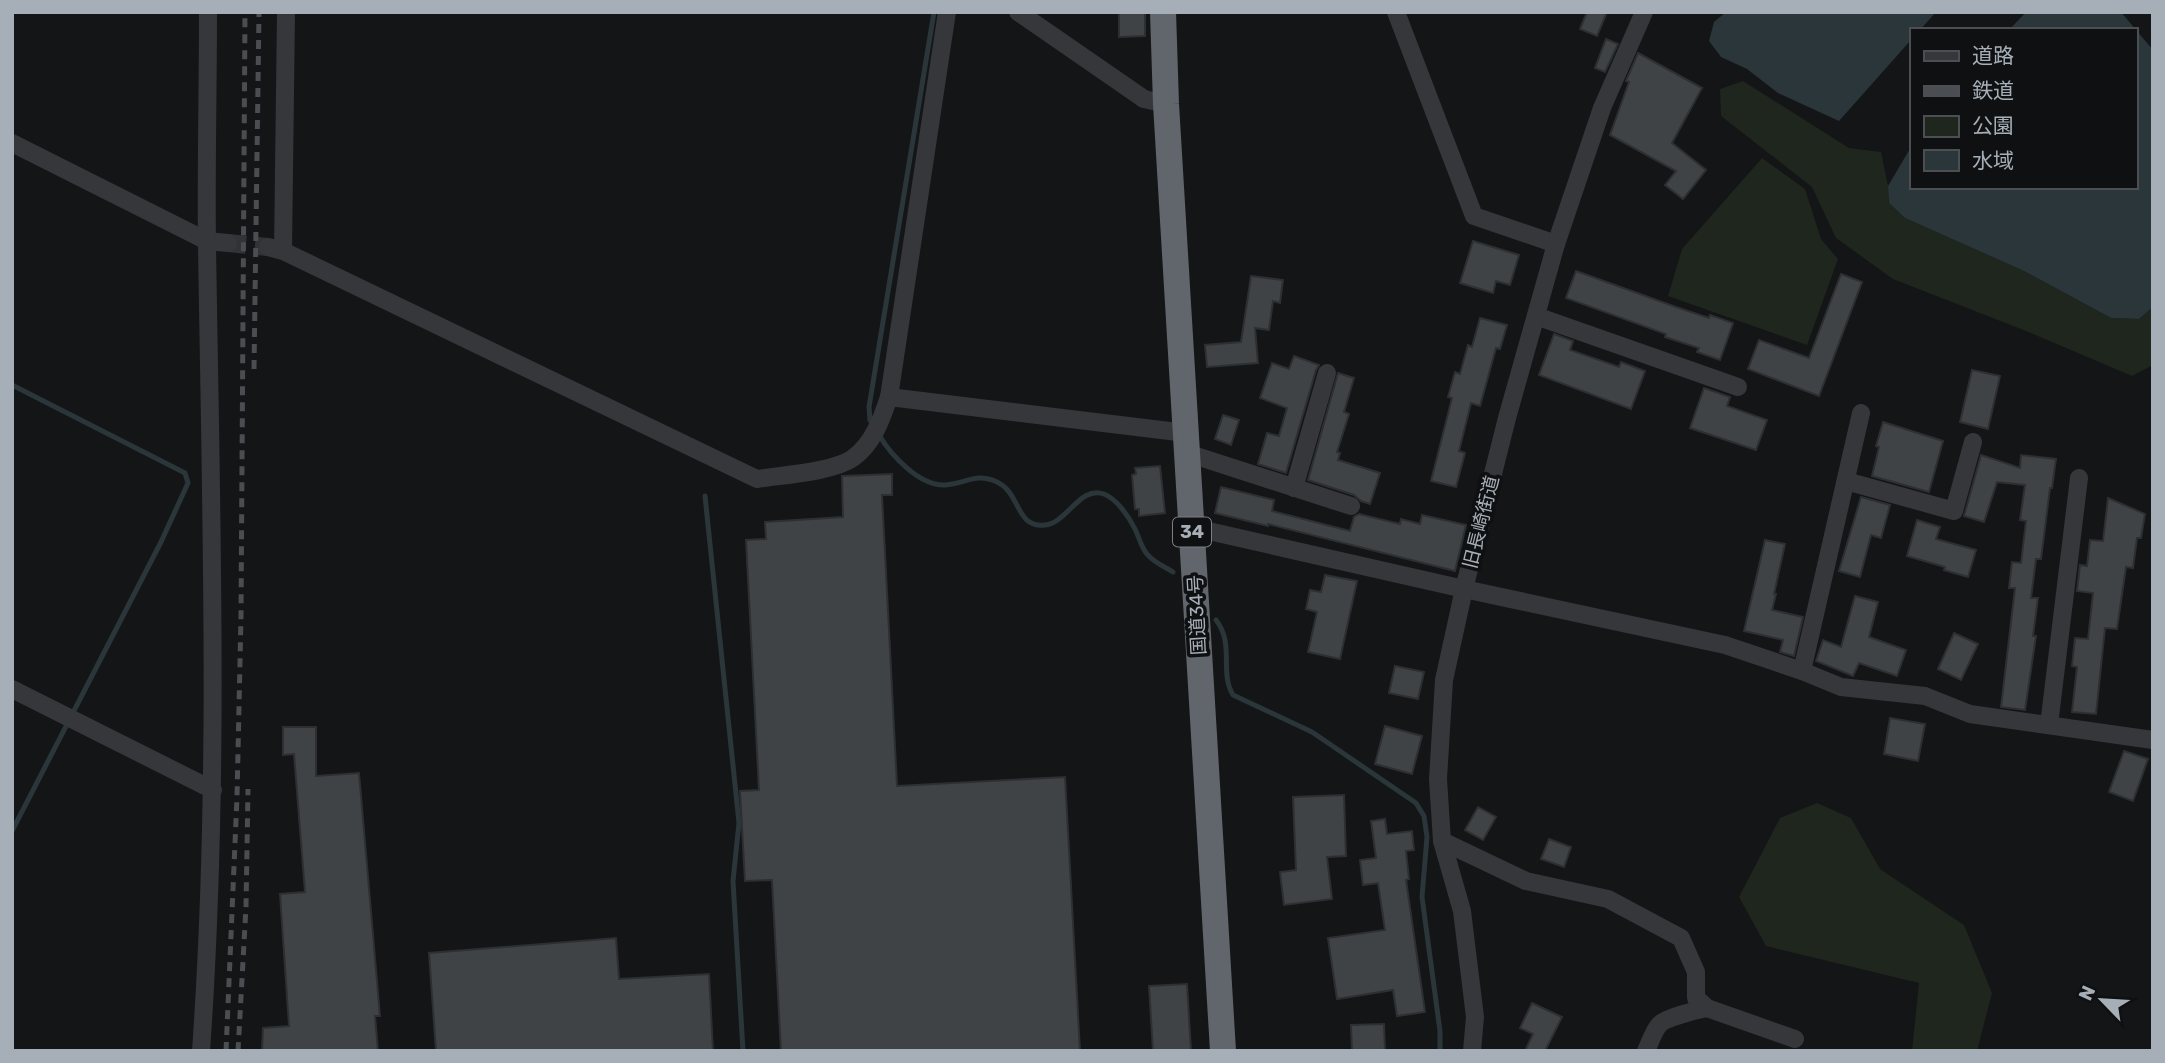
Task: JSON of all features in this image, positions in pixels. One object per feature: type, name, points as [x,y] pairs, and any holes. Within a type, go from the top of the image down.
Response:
[{"type":"highway","name":"国道34号","points":[[1163,12],[1166,104],[1223,1051]]},
{"type":"street","points":[[201,1051],[213,790],[207,241],[208,12]]},
{"type":"street","points":[[286,12],[275,249],[757,479],[834,466],[854,458],[882,421],[889,397],[947,12]]},
{"type":"street","points":[[1018,12],[1144,99],[1166,104]]},
{"type":"street","points":[[1396,12],[1474,216],[1556,244]]},
{"type":"street","name":"旧長崎街道","points":[[1472,1051],[1475,1017],[1462,911],[1442,841],[1438,779],[1444,680],[1507,418],[1556,244],[1602,108],[1644,12]]},
{"type":"street","points":[[12,143],[207,241],[228,243]]},
{"type":"street","points":[[1536,316],[1738,387]]},
{"type":"street","points":[[1294,488],[1327,373]]},
{"type":"street","points":[[889,397],[1186,443],[1294,488],[1351,506]]},
{"type":"street","points":[[1802,671],[1861,413]]},
{"type":"street","points":[[1846,481],[1954,511],[1973,442]]},
{"type":"street","points":[[2049,725],[2079,478]]},
{"type":"street","points":[[1191,527],[1725,645],[1841,687],[1925,696],[1970,714],[2153,740]]},
{"type":"street","points":[[12,689],[213,790]]},
{"type":"street","points":[[1442,841],[1526,881],[1608,899],[1681,938],[1696,972],[1696,998],[1707,1008],[1795,1039]]},
{"type":"street","points":[[1646,1051],[1660,1024],[1666,1019],[1707,1008]]},
{"type":"green space","points":[[1743,81],[1849,148],[1881,152],[1889,203],[1905,218],[2024,271],[2111,318],[2139,319],[2153,307],[2153,365],[2132,376],[1893,279],[1836,238],[1812,187],[1721,116],[1720,89]]},
{"type":"green space","points":[[1762,158],[1805,189],[1821,239],[1838,259],[1807,345],[1668,296],[1682,249]]},
{"type":"green space","points":[[1817,803],[1851,818],[1880,869],[1964,925],[1992,993],[1977,1051],[1912,1051],[1919,983],[1766,946],[1739,897],[1780,818]]},
{"type":"water","points":[[1726,12],[1936,12],[1922,28],[1910,28],[1910,41],[1839,121],[1778,93],[1747,69],[1721,57],[1709,41],[1714,22]]},
{"type":"water","points":[[2026,12],[2121,12],[2134,28],[2011,28]]},
{"type":"water","points":[[2137,31],[2153,50],[2153,307],[2139,319],[2111,318],[2024,271],[1905,218],[1889,203],[1888,186],[1910,149],[1910,189],[2137,189]]},
{"type":"building","points":[[1119,12],[1145,12],[1145,36],[1119,37]]},
{"type":"building","points":[[1587,12],[1607,12],[1597,36],[1580,29]]},
{"type":"building","points":[[1606,39],[1618,44],[1605,72],[1595,68]]},
{"type":"building","points":[[1638,53],[1702,88],[1672,143],[1706,170],[1683,199],[1665,185],[1676,171],[1610,135],[1629,82],[1626,81]]},
{"type":"building","points":[[1473,241],[1519,255],[1510,285],[1496,281],[1493,293],[1460,283]]},
{"type":"building","points":[[1576,271],[1709,318],[1710,315],[1733,323],[1720,360],[1697,352],[1699,348],[1665,337],[1666,334],[1566,298]]},
{"type":"building","points":[[1841,274],[1862,282],[1819,396],[1748,369],[1759,340],[1809,358]]},
{"type":"building","points":[[1251,276],[1283,280],[1280,303],[1273,301],[1269,330],[1255,328],[1258,363],[1207,367],[1205,345],[1241,342]]},
{"type":"building","points":[[1480,318],[1507,325],[1500,349],[1496,348],[1480,406],[1471,403],[1459,451],[1465,453],[1456,487],[1431,481],[1452,398],[1448,397],[1455,372],[1460,374],[1468,345],[1472,347]]},
{"type":"building","points":[[1554,334],[1573,341],[1570,350],[1619,367],[1621,362],[1645,371],[1631,409],[1539,375]]},
{"type":"building","points":[[1294,356],[1319,365],[1286,473],[1258,464],[1267,433],[1279,436],[1287,408],[1260,398],[1272,363],[1289,369]]},
{"type":"building","points":[[1972,370],[2000,376],[1988,429],[1960,422]]},
{"type":"building","points":[[1338,373],[1354,378],[1344,412],[1349,414],[1337,452],[1340,453],[1338,460],[1380,473],[1370,504],[1354,495],[1308,480]]},
{"type":"building","points":[[1704,388],[1730,397],[1727,406],[1767,420],[1756,450],[1690,428]]},
{"type":"building","points":[[1223,415],[1239,420],[1231,445],[1215,439]]},
{"type":"building","points":[[1883,422],[1943,441],[1929,492],[1872,476]]},
{"type":"building","points":[[1981,455],[2020,468],[2021,455],[2056,459],[2041,559],[2036,559],[2031,598],[2038,598],[2033,636],[2036,636],[2025,710],[2001,707],[2015,588],[2009,588],[2012,562],[2021,563],[2026,521],[2020,520],[2025,485],[1997,482],[1984,522],[1964,516]]},
{"type":"building","points":[[1160,466],[1165,513],[1139,516],[1139,509],[1135,509],[1132,475],[1136,474],[1135,468]]},
{"type":"building","points":[[892,474],[892,495],[882,495],[897,786],[1065,777],[1080,1051],[781,1051],[772,880],[745,881],[740,791],[759,790],[746,540],[766,539],[765,522],[843,517],[842,476]]},
{"type":"building","points":[[1221,487],[1274,500],[1272,511],[1350,531],[1354,517],[1359,514],[1400,524],[1401,519],[1420,524],[1422,515],[1466,525],[1455,571],[1215,513]]},
{"type":"building","points":[[1861,497],[1890,505],[1881,538],[1871,535],[1860,577],[1839,571]]},
{"type":"building","points":[[2108,498],[2145,514],[2141,538],[2137,538],[2133,568],[2126,567],[2117,629],[2105,628],[2096,714],[2072,712],[2077,667],[2072,666],[2075,638],[2088,639],[2093,593],[2077,591],[2080,565],[2087,566],[2090,540],[2103,541]]},
{"type":"building","points":[[1917,520],[1940,527],[1936,539],[1976,550],[1968,577],[1907,556]]},
{"type":"building","points":[[1765,540],[1785,544],[1772,610],[1803,617],[1794,656],[1780,652],[1783,640],[1744,631]]},
{"type":"building","points":[[1325,575],[1357,581],[1340,659],[1308,652],[1317,612],[1306,609],[1310,590],[1321,592]]},
{"type":"building","points":[[1855,596],[1878,602],[1869,637],[1906,650],[1897,676],[1859,663],[1853,676],[1816,661],[1823,640],[1841,647]]},
{"type":"building","points":[[1954,633],[1978,644],[1961,680],[1938,669]]},
{"type":"building","points":[[1395,666],[1424,672],[1418,699],[1389,693]]},
{"type":"building","points":[[1890,718],[1925,724],[1918,761],[1884,754]]},
{"type":"building","points":[[1385,726],[1422,736],[1412,774],[1375,764]]},
{"type":"building","points":[[283,727],[316,727],[316,776],[359,773],[380,1016],[375,1016],[378,1051],[262,1051],[263,1028],[289,1026],[280,894],[305,892],[294,754],[283,755]]},
{"type":"building","points":[[2124,751],[2148,759],[2133,801],[2109,792]]},
{"type":"building","points":[[1344,795],[1346,856],[1327,857],[1332,899],[1284,905],[1280,872],[1296,870],[1293,797]]},
{"type":"building","points":[[1478,807],[1496,817],[1483,840],[1465,830]]},
{"type":"building","points":[[1385,819],[1387,834],[1412,831],[1414,850],[1406,851],[1409,879],[1406,880],[1425,1012],[1397,1016],[1393,990],[1337,999],[1328,938],[1385,930],[1378,883],[1363,885],[1360,860],[1376,858],[1371,821]]},
{"type":"building","points":[[1549,839],[1571,847],[1564,867],[1541,859]]},
{"type":"building","points":[[616,938],[619,979],[709,974],[713,1051],[436,1051],[429,953]]},
{"type":"building","points":[[1187,984],[1191,1051],[1153,1051],[1149,986]]},
{"type":"building","points":[[1532,1003],[1562,1017],[1545,1051],[1525,1051],[1533,1034],[1520,1028]]},
{"type":"building","points":[[1384,1024],[1385,1051],[1352,1051],[1351,1025]]},
{"type":"waterway","points":[[874,426],[870,420],[869,407],[934,12]]},
{"type":"waterway","points":[[12,385],[185,473],[188,483],[161,542],[12,831]]},
{"type":"waterway","points":[[879,435],[907,468],[935,484],[952,484],[976,478],[997,482],[1005,487],[1023,516],[1035,524],[1053,523],[1088,495],[1104,494],[1126,514],[1150,557],[1173,572]]},
{"type":"waterway","points":[[705,496],[739,823],[733,881],[743,1051]]},
{"type":"waterway","points":[[1216,620],[1225,639],[1227,677],[1233,695],[1312,732],[1416,803],[1424,816],[1427,837],[1422,897],[1440,1031],[1440,1051]]},
{"type":"tunnel","points":[[228,243],[268,247]]},
{"type":"railway","points":[[226,1051],[237,797],[241,617],[245,12]]},
{"type":"railway","points":[[254,369],[259,12]]},
{"type":"railway","points":[[238,1051],[246,907],[248,789]]}]
